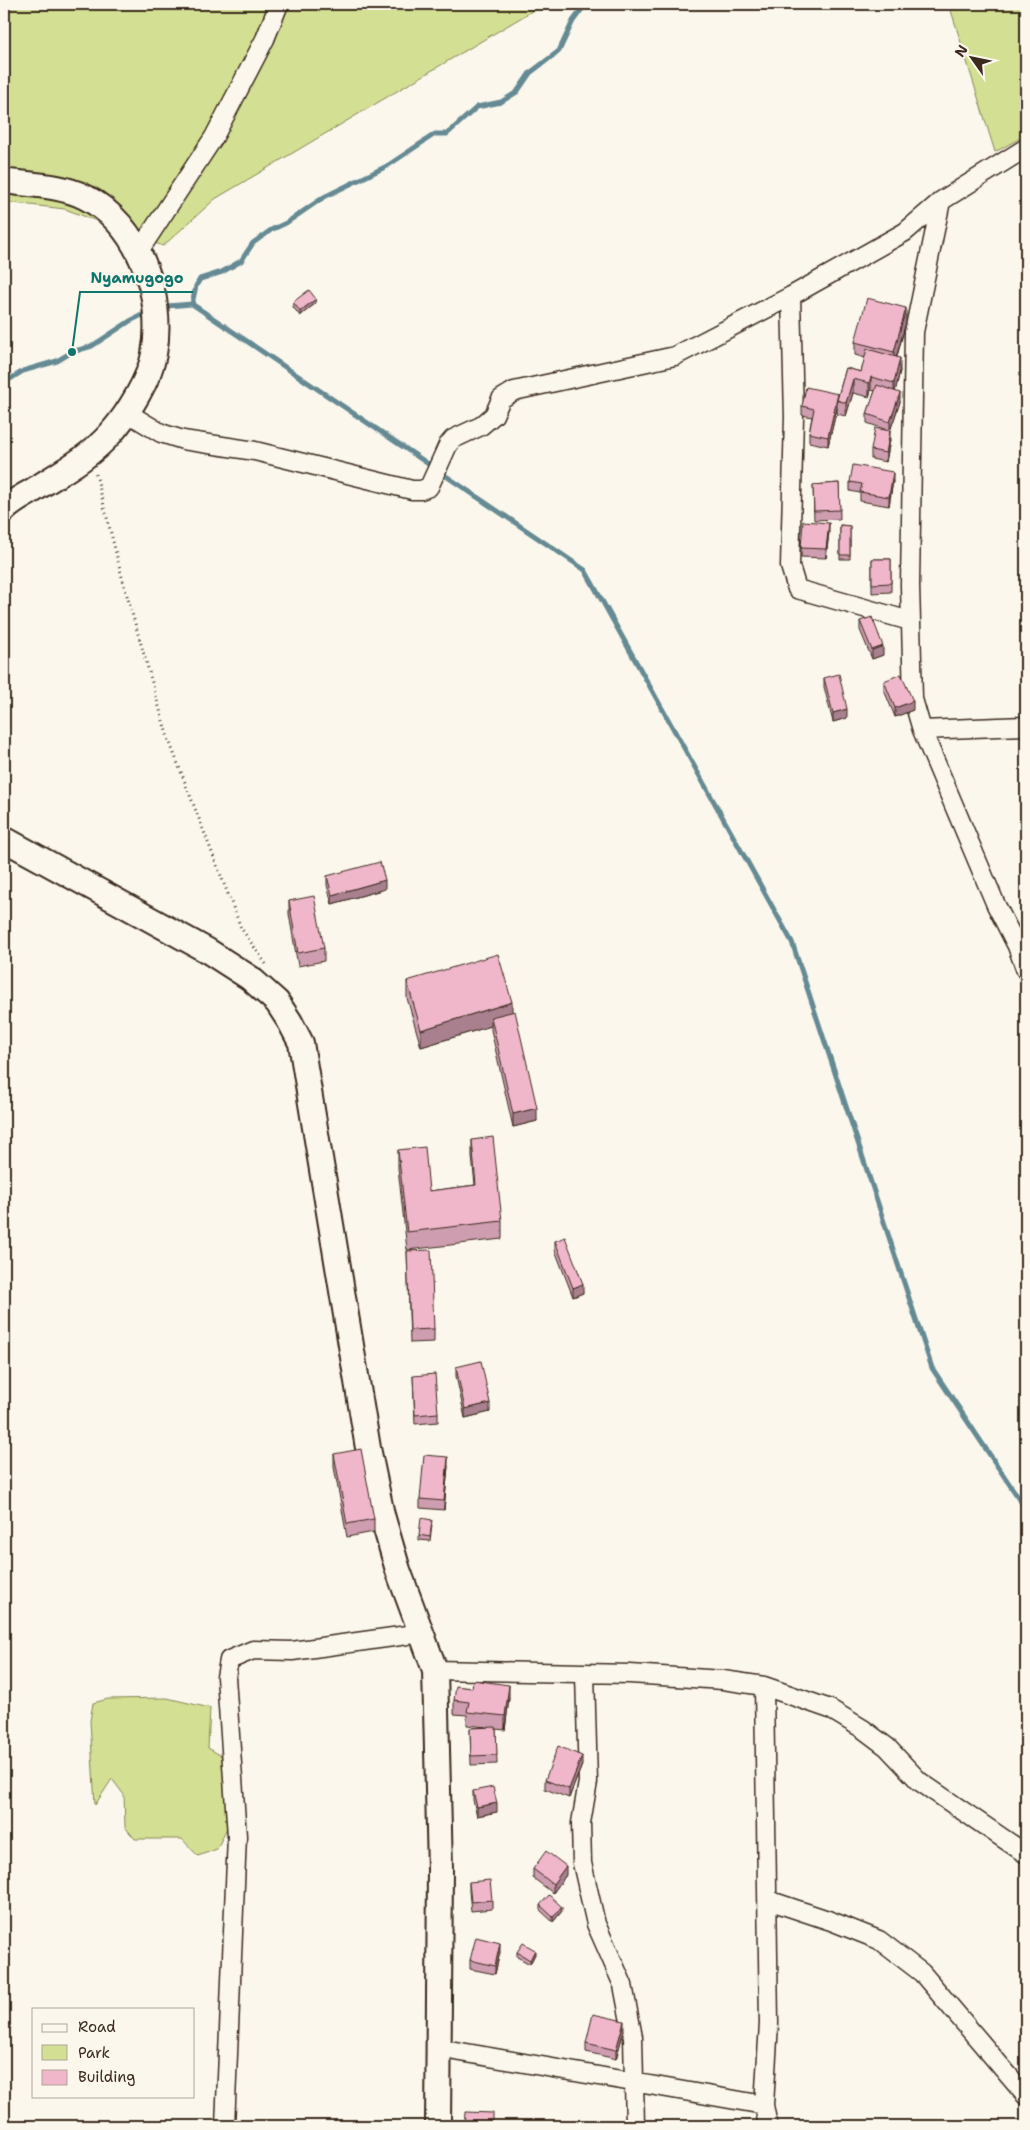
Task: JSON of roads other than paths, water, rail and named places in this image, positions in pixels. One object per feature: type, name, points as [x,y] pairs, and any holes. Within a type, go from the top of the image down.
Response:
[{"type":"main road","points":[[4,181],[64,190],[86,197],[113,216],[139,251],[150,283],[158,319],[154,354],[144,384],[113,432],[91,454],[4,510]]},
{"type":"main road","points":[[4,839],[208,951],[250,978],[277,1002],[301,1044],[368,1448],[382,1515],[398,1570],[435,1670],[440,1869],[438,2126]]},
{"type":"street","points":[[139,251],[214,137],[265,39],[279,4]]},
{"type":"street","points":[[126,412],[161,432],[183,440],[255,451],[412,490],[421,490],[429,487],[448,445],[453,439],[481,426],[494,415],[501,399],[514,391],[675,356],[791,296],[905,232],[941,201],[1026,148]]},
{"type":"street","points":[[941,201],[914,332],[910,621],[913,699],[922,730],[996,905],[1017,946],[1026,971]]},
{"type":"street","points":[[791,296],[794,417],[790,566],[797,589],[910,621]]},
{"type":"street","points":[[922,730],[1026,726]]},
{"type":"street","points":[[225,2126],[237,1836],[226,1677],[229,1660],[253,1650],[292,1651],[422,1633]]},
{"type":"street","points":[[435,1670],[630,1674],[724,1680],[764,1686],[830,1709],[863,1728],[887,1747],[919,1781],[1026,1854]]},
{"type":"street","points":[[585,1674],[588,1782],[581,1823],[582,1863],[596,1924],[623,1985],[633,2037],[635,2126]]},
{"type":"street","points":[[764,1686],[769,2023],[764,2105],[768,2126]]},
{"type":"street","points":[[768,1900],[831,1921],[878,1940],[922,1972],[1026,2096]]},
{"type":"street","points":[[438,2048],[635,2084],[764,2105]]},
{"type":"waterway","points":[[167,306],[192,304],[196,286],[200,279],[222,272],[241,261],[253,243],[271,230],[286,223],[324,197],[387,166],[435,134],[447,134],[477,107],[501,102],[517,92],[530,73],[559,51],[573,21],[582,9],[590,4]]},
{"type":"waterway","points":[[192,304],[585,570],[792,942],[932,1368],[1026,1509]]},
{"type":"waterway","points":[[4,383],[23,371],[57,361],[72,352],[92,346],[130,321],[146,313]]},
{"type":"place","name":"Nyamugogo","points":[[72,352]]}]
